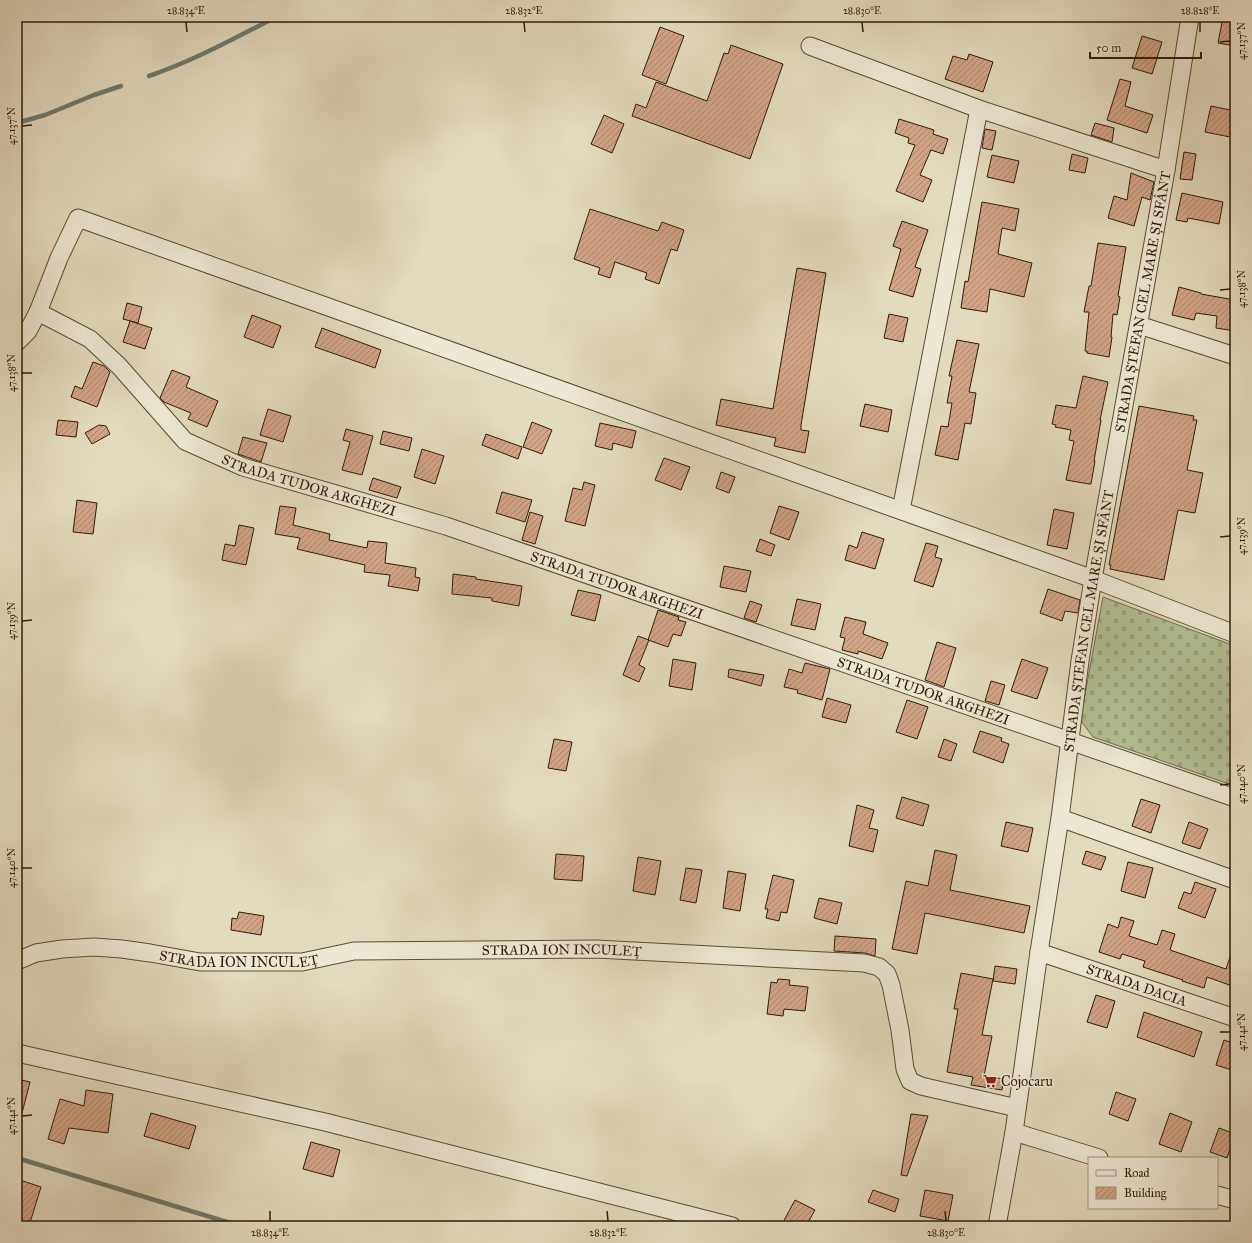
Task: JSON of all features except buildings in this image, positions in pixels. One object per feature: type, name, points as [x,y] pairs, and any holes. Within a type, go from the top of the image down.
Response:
[{"type":"street","name":"STRADA ȘTEFAN CEL MARE ȘI SFÂNT","points":[[997,1226],[1014,1132],[1039,952],[1071,741],[1080,661],[1093,579],[1166,170],[1190,17]]},
{"type":"street","points":[[810,46],[979,109],[1166,170]]},
{"type":"street","points":[[900,510],[979,109]]},
{"type":"street","points":[[17,342],[28,331],[38,312],[59,258],[78,218],[1093,579],[1235,634]]},
{"type":"street","name":"STRADA TUDOR ARGHEZI","points":[[38,312],[90,339],[119,366],[185,440],[243,467],[446,526],[1235,798]]},
{"type":"street","points":[[1139,325],[1235,356]]},
{"type":"street","points":[[1060,818],[1235,880]]},
{"type":"street","name":"STRADA ION INCULEȚ","points":[[17,961],[44,952],[94,947],[122,949],[200,962],[302,962],[354,951],[596,949],[864,963],[879,967],[887,974],[893,993],[905,1069],[910,1081],[921,1086],[1017,1108]]},
{"type":"street","name":"STRADA DACIA","points":[[1039,952],[1235,1018]]},
{"type":"street","points":[[17,1053],[326,1122],[732,1226]]},
{"type":"street","points":[[1014,1132],[1096,1157]]},
{"type":"street","points":[[1218,1195],[1235,1200]]},
{"type":"green space","points":[[1103,597],[1235,646],[1235,786],[1093,737],[1082,722],[1081,716]]},
{"type":"waterway","points":[[149,76],[198,56],[276,17]]},
{"type":"waterway","points":[[17,123],[45,115],[94,95],[121,86]]},
{"type":"waterway","points":[[17,1158],[240,1226]]},
{"type":"place","name":"Cojocaru","points":[[990,1081]]}]
